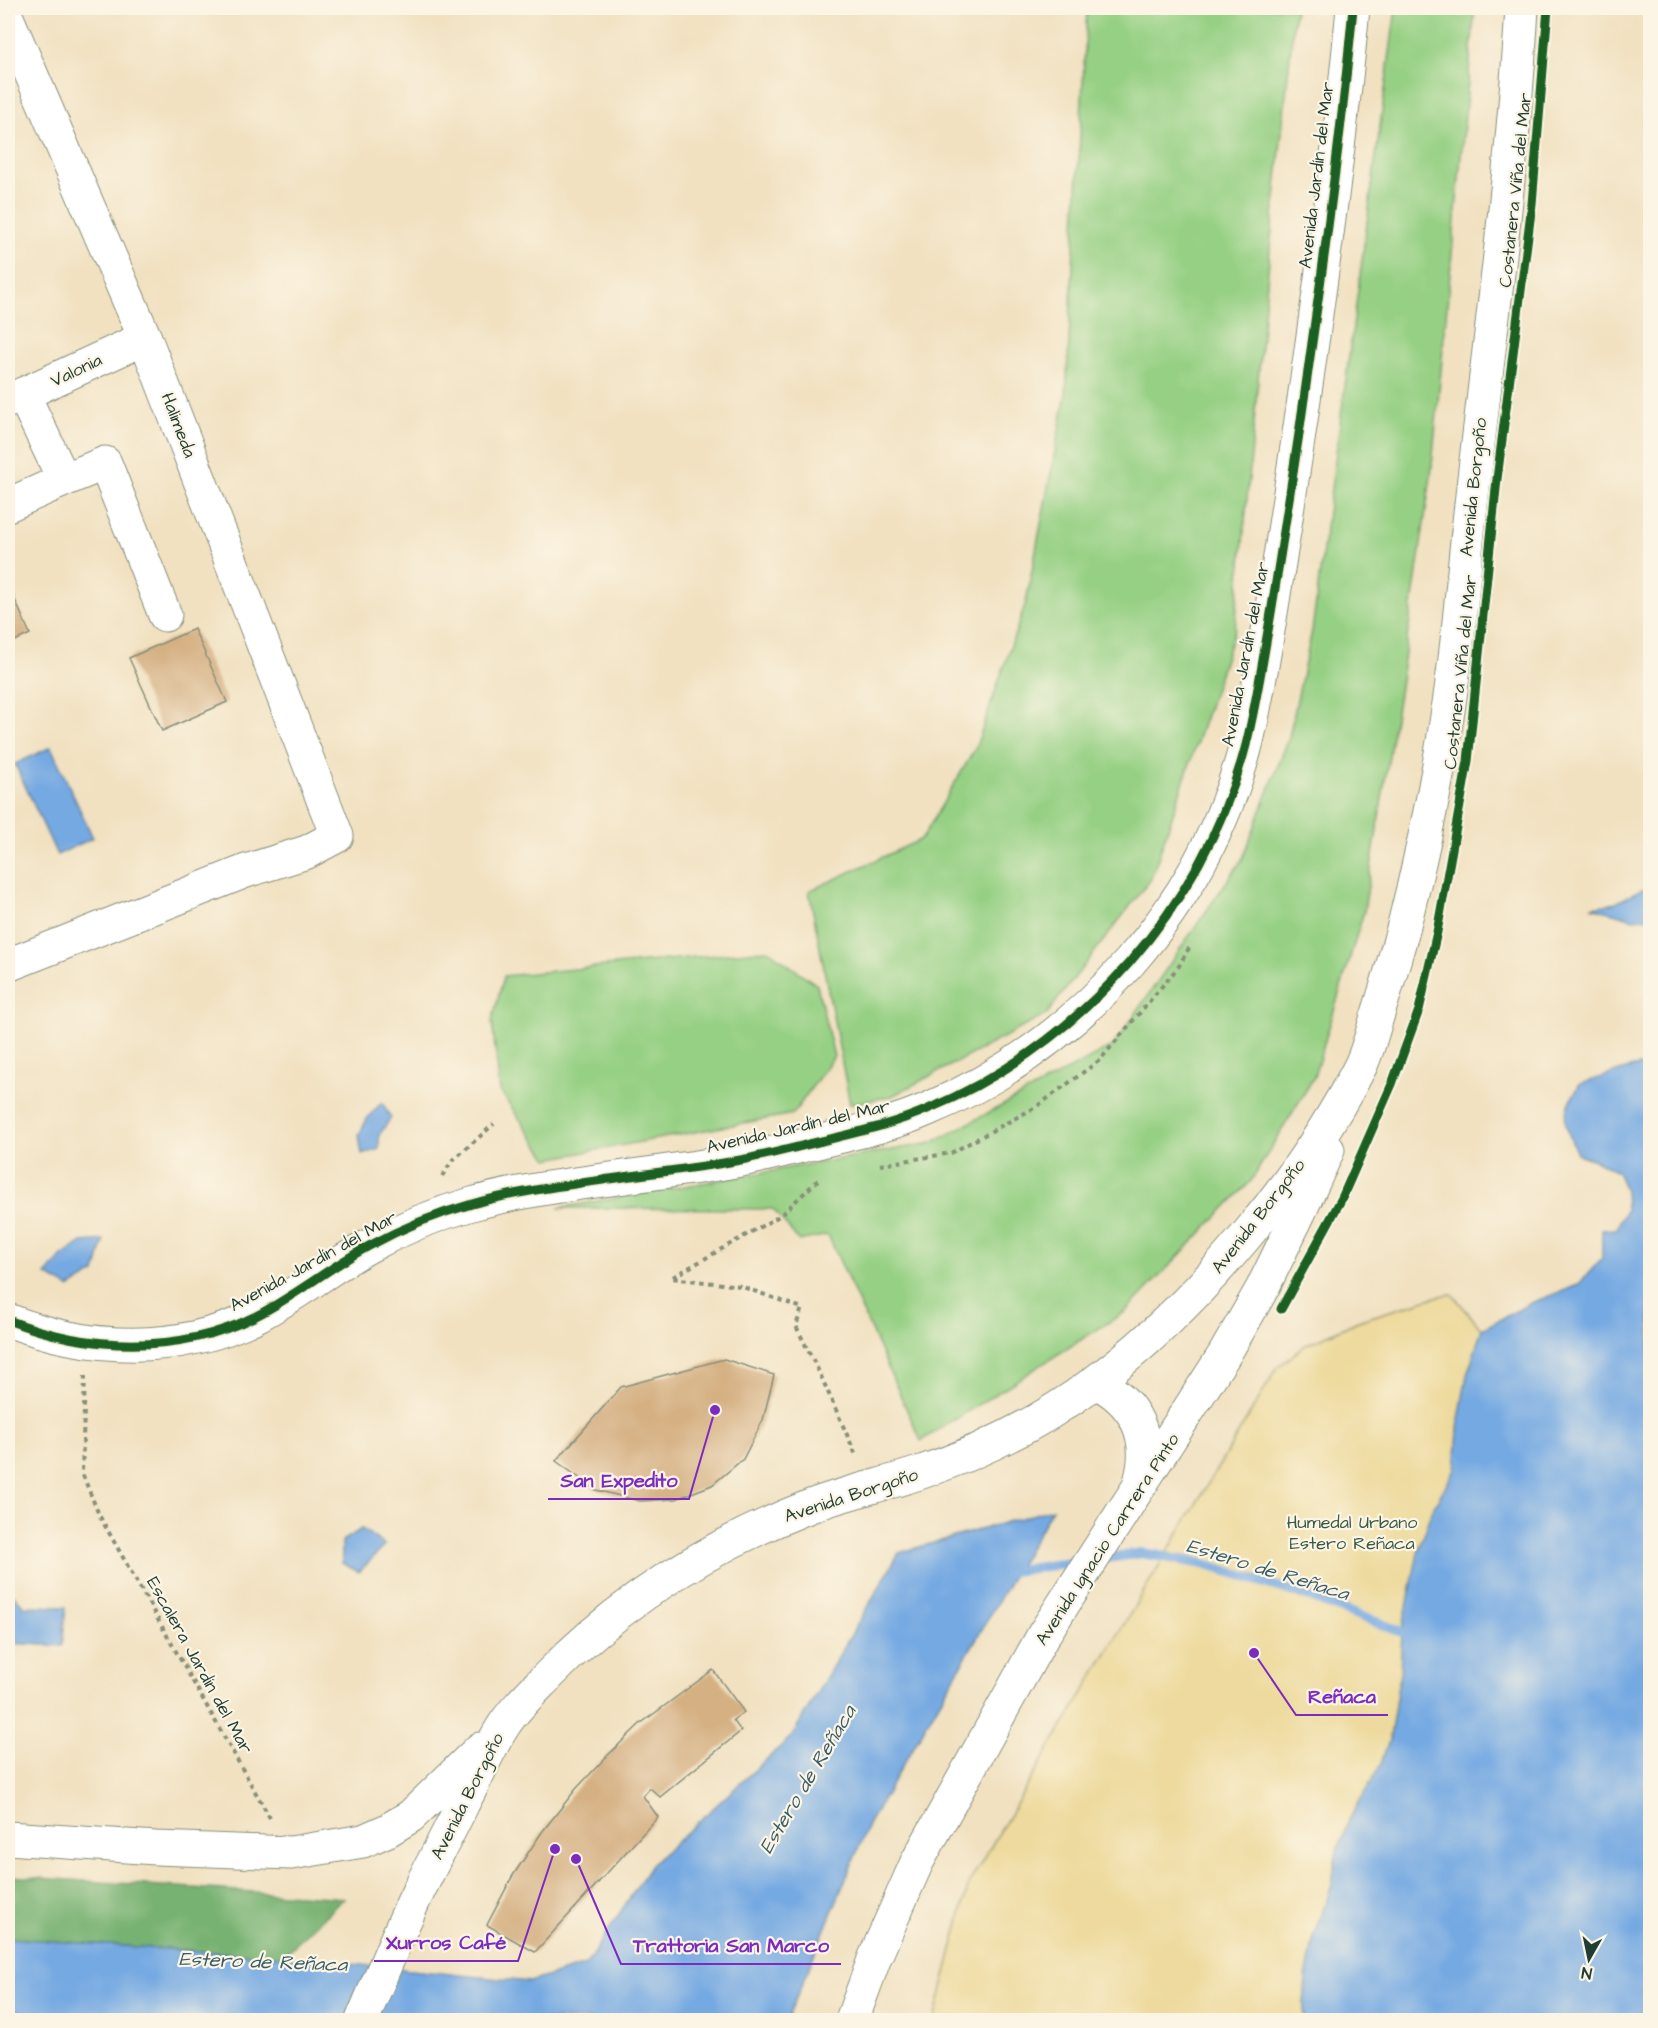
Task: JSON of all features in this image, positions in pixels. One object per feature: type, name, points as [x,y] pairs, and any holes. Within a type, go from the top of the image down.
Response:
[{"type":"main road","name":"Avenida Jardín del Mar","points":[[8,1320],[53,1336],[121,1345],[156,1344],[224,1329],[256,1316],[366,1248],[405,1228],[447,1211],[489,1199],[537,1190],[744,1159],[878,1128],[929,1109],[978,1085],[1024,1057],[1068,1024],[1108,986],[1145,945],[1178,899],[1205,851],[1228,801],[1245,748],[1257,694],[1288,508],[1353,8]]},
{"type":"main road","name":"Avenida Borgoño","points":[[362,2020],[420,1886],[504,1724],[569,1654],[616,1613],[665,1578],[719,1547],[768,1523],[819,1503],[917,1474],[962,1457],[1005,1437],[1096,1382],[1192,1295],[1242,1241],[1287,1184],[1322,1132],[1364,1059],[1392,972],[1434,798],[1448,711],[1516,105],[1522,8]]},
{"type":"main road","name":"Halimeda","points":[[8,20],[145,338],[337,836],[307,852],[246,871],[8,965]]},
{"type":"main road","name":"Valonia","points":[[15,398],[145,338]]},
{"type":"main road","points":[[15,398],[64,480]]},
{"type":"main road","points":[[8,505],[105,463],[165,615]]},
{"type":"main road","name":"Avenida Ignacio Carrera Pinto","points":[[852,2020],[875,1957],[917,1862],[1044,1634],[1184,1420],[1262,1288],[1329,1148],[1364,1059]]},
{"type":"main road","points":[[1096,1382],[1110,1389],[1122,1399],[1138,1422],[1145,1453],[1140,1484]]},
{"type":"main road","points":[[8,1838],[156,1848],[291,1853],[363,1841],[411,1816],[504,1724]]},
{"type":"path","points":[[870,1167],[951,1153],[1036,1107],[1100,1060],[1179,966],[1190,946]]},
{"type":"path","points":[[823,1175],[781,1215],[671,1278],[740,1286],[802,1308],[796,1326],[871,1487]]},
{"type":"green space","points":[[1087,8],[1295,8],[1235,629],[1151,879],[1046,1015],[892,1096],[850,1104],[809,891],[922,839],[976,747],[1026,602],[1066,394]]},
{"type":"green space","points":[[1396,8],[1475,8],[1431,476],[1400,687],[1364,911],[1314,1077],[1251,1181],[1125,1312],[921,1441],[828,1235],[799,1241],[773,1209],[558,1208],[932,1143],[1113,1046],[1243,858],[1289,737],[1312,631]]},
{"type":"green space","points":[[768,950],[817,985],[834,1056],[793,1114],[548,1159],[500,1091],[492,1021],[504,976]]},
{"type":"green space","points":[[8,1876],[344,1898],[282,1957],[8,1938]]},
{"type":"green space","points":[[8,2011],[161,2020],[8,2020]]},
{"type":"sand","points":[[1452,1294],[1482,1329],[1467,1375],[1459,1419],[1455,1470],[1434,1506],[1402,1632],[1400,1673],[1390,1737],[1380,1766],[1349,1820],[1336,1855],[1332,1885],[1314,1937],[1306,1979],[1303,2020],[934,2020],[969,1883],[1278,1367],[1304,1346],[1358,1321],[1435,1297]]},
{"type":"water","points":[[51,747],[93,838],[57,855],[15,764]]},
{"type":"water","points":[[1650,888],[1650,917],[1634,919],[1592,907],[1616,903],[1640,890]]},
{"type":"water","points":[[1650,1065],[1650,2020],[1303,2020],[1306,1979],[1314,1937],[1332,1885],[1336,1855],[1349,1820],[1380,1766],[1390,1737],[1400,1673],[1402,1632],[1418,1552],[1434,1506],[1455,1470],[1459,1419],[1467,1375],[1482,1329],[1531,1303],[1578,1285],[1602,1258],[1602,1230],[1616,1229],[1626,1210],[1625,1190],[1617,1172],[1597,1161],[1577,1154],[1568,1133],[1566,1112],[1580,1084],[1623,1070]]},
{"type":"water","points":[[382,1102],[391,1118],[379,1135],[379,1149],[362,1155],[359,1135],[367,1119]]},
{"type":"water","points":[[104,1240],[95,1273],[69,1288],[46,1275],[62,1256],[82,1242]]},
{"type":"water","points":[[1052,1509],[869,1823],[787,2020],[161,2020],[8,2011],[8,1938],[282,1957],[530,1982],[586,1965],[651,1865],[792,1736],[899,1553]]},
{"type":"water","points":[[362,1529],[385,1545],[359,1572],[342,1563],[342,1541]]},
{"type":"water","points":[[8,1589],[24,1606],[66,1607],[62,1646],[8,1643]]},
{"type":"building","points":[[8,584],[30,634],[8,644]]},
{"type":"building","points":[[194,629],[227,702],[162,731],[129,658]]},
{"type":"building","points":[[724,1359],[774,1375],[763,1420],[743,1459],[712,1485],[676,1499],[640,1501],[596,1490],[556,1461],[621,1387]]},
{"type":"building","points":[[713,1670],[744,1712],[733,1720],[741,1731],[660,1797],[650,1788],[643,1796],[658,1817],[535,1952],[487,1925],[512,1877],[542,1832],[576,1789],[640,1724]]},
{"type":"waterway","name":"Estero de Reñaca","points":[[1100,1559],[1142,1553],[1204,1564],[1310,1597],[1402,1632]]},
{"type":"waterway","name":"Estero de Reñaca","points":[[1004,1572],[1084,1561]]},
{"type":"cycle path","points":[[8,1320],[69,1338],[101,1343],[164,1343],[226,1329],[270,1308],[381,1239],[459,1208],[537,1190],[746,1159],[862,1131],[915,1114],[984,1081],[1037,1047],[1085,1008],[1129,963],[1168,914],[1200,861],[1227,804],[1246,745],[1269,625],[1300,427],[1336,165],[1353,8]]},
{"type":"cycle path","name":"Costanera Viña del Mar","points":[[1281,1309],[1342,1198],[1392,1084],[1419,1010],[1437,932],[1468,761],[1497,479],[1532,204],[1548,8]]},
{"type":"place","name":"San Expedito","points":[[715,1410]]},
{"type":"place","name":"Reñaca","points":[[1254,1653]]},
{"type":"place","name":"Xurros Café","points":[[555,1849]]},
{"type":"place","name":"Trattoria San Marco","points":[[576,1859]]},
{"type":"park label","name":"Humedal Urbano Estero Reñaca","points":[[1352,1532]]}]
